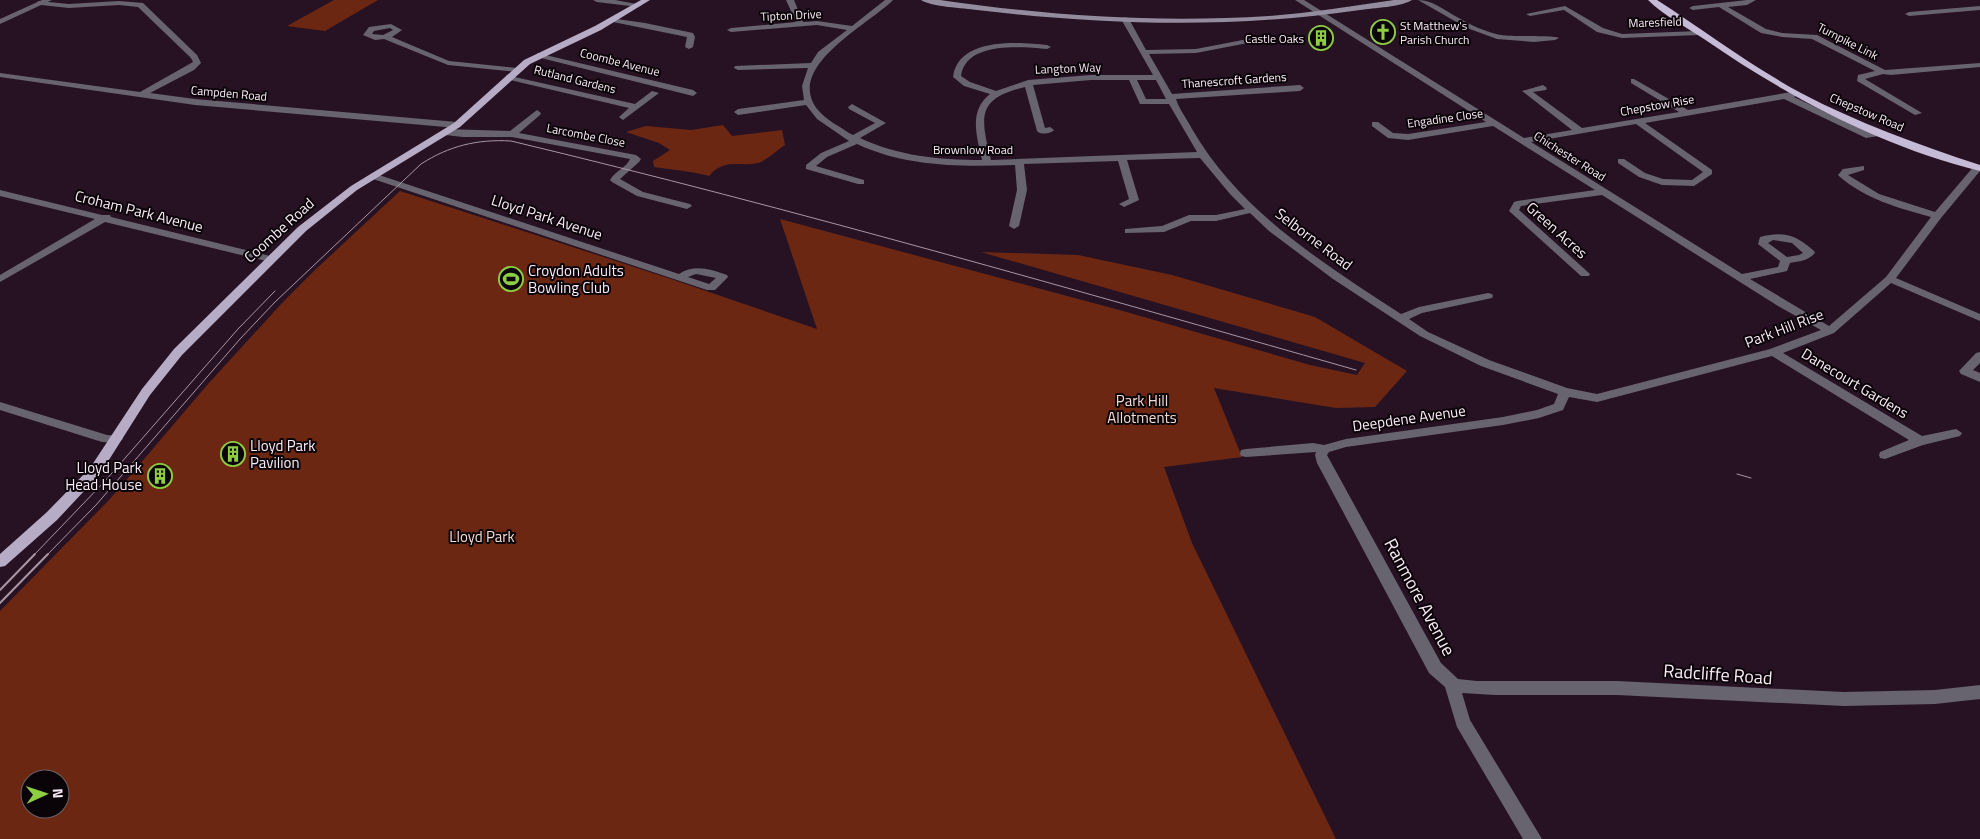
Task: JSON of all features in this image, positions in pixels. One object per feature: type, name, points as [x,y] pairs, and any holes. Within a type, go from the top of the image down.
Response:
[{"type":"highway","name":"Chepstow Road","points":[[1653,1],[1797,94],[1882,133],[1979,166]]},
{"type":"highway","name":"Chepstow Road","points":[[1750,64],[1826,104],[1868,123],[1979,166]]},
{"type":"main road","name":"Coombe Road","points":[[0,562],[71,497],[95,471],[146,392],[178,352],[270,258],[348,193],[456,124],[482,104],[517,70],[540,55],[613,20],[646,0]]},
{"type":"main road","points":[[925,0],[1020,12],[1125,19],[1219,20],[1318,13],[1408,0]]},
{"type":"street","points":[[597,0],[638,5]]},
{"type":"street","points":[[790,0],[800,24]]},
{"type":"street","points":[[738,112],[809,102],[806,82],[813,65],[821,54],[889,0]]},
{"type":"street","name":"Chichester Road","points":[[1299,0],[1521,141],[1830,331]]},
{"type":"street","points":[[1422,0],[1463,25],[1489,36],[1526,41],[1554,38]]},
{"type":"street","points":[[1693,8],[1747,3],[1752,0]]},
{"type":"street","points":[[0,22],[44,1],[69,6],[137,4],[147,10],[194,57],[197,63],[141,95]]},
{"type":"street","name":"Turnpike Link","points":[[1720,5],[1764,31],[1782,35],[1814,36],[1868,66],[1883,72],[1891,73],[1980,65]]},
{"type":"street","name":"Maresfield","points":[[1530,14],[1565,8],[1600,30],[1622,36],[1700,33]]},
{"type":"street","points":[[1909,14],[1980,8]]},
{"type":"street","name":"Selborne Road","points":[[1125,19],[1142,52],[1204,155],[1233,192],[1252,210],[1314,261],[1424,334],[1485,363],[1565,392]]},
{"type":"street","points":[[613,20],[690,35],[689,47]]},
{"type":"street","name":"Tipton Drive","points":[[731,30],[822,23],[852,28]]},
{"type":"street","points":[[1814,36],[1817,33],[1826,32]]},
{"type":"street","points":[[386,37],[448,63],[517,70]]},
{"type":"street","points":[[1142,52],[1196,50],[1250,40]]},
{"type":"street","points":[[997,94],[966,84],[957,77],[957,70],[966,59],[977,51],[989,46],[1016,44],[1047,48]]},
{"type":"street","name":"Coombe Avenue","points":[[540,55],[693,93]]},
{"type":"street","points":[[738,68],[813,65]]},
{"type":"street","name":"Turnpike Link","points":[[1883,72],[1861,77],[1860,79],[1918,113]]},
{"type":"street","name":"Campden Road","points":[[0,75],[222,105],[456,124]]},
{"type":"street","name":"Rutland Gardens","points":[[509,77],[636,107]]},
{"type":"street","name":"Thanescroft Gardens","points":[[1132,78],[1143,102],[1299,88]]},
{"type":"street","name":"Langton Way","points":[[988,162],[979,119],[982,107],[997,94],[1012,86],[1028,82],[1159,78]]},
{"type":"street","points":[[1634,81],[1687,113]]},
{"type":"street","points":[[1028,82],[1041,130],[1050,130]]},
{"type":"street","points":[[1544,88],[1526,91],[1580,130]]},
{"type":"street","name":"Rutland Gardens","points":[[623,117],[655,93]]},
{"type":"street","name":"Chepstow Rise","points":[[1521,141],[1797,94]]},
{"type":"street","points":[[1785,96],[1869,136],[1882,133]]},
{"type":"street","name":"Brownlow Road","points":[[809,102],[819,117],[854,140],[878,150],[916,159],[948,163],[1204,155]]},
{"type":"street","points":[[852,107],[882,123],[824,155],[809,167],[861,182]]},
{"type":"street","name":"Larcombe Close","points":[[512,134],[537,113]]},
{"type":"street","points":[[1621,161],[1642,175],[1662,182],[1694,183],[1709,172],[1638,121]]},
{"type":"street","name":"Engadine Close","points":[[1375,124],[1392,136],[1408,136],[1493,123]]},
{"type":"street","name":"Larcombe Close","points":[[445,132],[512,134],[633,157],[636,159],[635,163],[617,175],[615,180],[640,194],[688,206]]},
{"type":"street","points":[[1122,158],[1134,200],[1124,204]]},
{"type":"street","points":[[1014,226],[1022,190],[1019,162]]},
{"type":"street","name":"Park Hill Rise","points":[[1565,392],[1598,398],[1610,396],[1774,352],[1830,331],[1890,279],[1937,216],[1979,166]]},
{"type":"street","points":[[1862,168],[1846,171],[1843,175],[1855,185],[1881,199],[1937,216]]},
{"type":"street","name":"Lloyd Park Avenue","points":[[373,176],[681,277],[698,269],[723,277],[712,288]]},
{"type":"street","name":"Green Acres","points":[[1584,274],[1514,210],[1517,204],[1604,192]]},
{"type":"street","name":"Croham Park Avenue","points":[[0,193],[270,258]]},
{"type":"street","points":[[1129,231],[1164,230],[1189,218],[1216,218],[1252,210]]},
{"type":"street","points":[[0,279],[106,217]]},
{"type":"street","points":[[1741,278],[1783,269],[1785,260]]},
{"type":"street","points":[[1890,279],[1980,318]]},
{"type":"street","points":[[1400,319],[1419,310],[1488,296]]},
{"type":"street","name":"Danecourt Gardens","points":[[1774,352],[1920,441]]},
{"type":"street","points":[[1980,356],[1965,371],[1980,378]]},
{"type":"street","name":"Deepdene Avenue","points":[[1246,453],[1313,447],[1324,449],[1346,443],[1503,421],[1539,414],[1559,407],[1565,392]]},
{"type":"street","points":[[0,406],[107,439],[116,439]]},
{"type":"street","points":[[1885,455],[1920,441],[1956,434]]},
{"type":"street","name":"Ranmore Avenue","points":[[1324,449],[1321,455],[1324,463],[1435,668],[1453,684]]},
{"type":"street","points":[[1453,684],[1455,700],[1463,722],[1534,839]]},
{"type":"street","name":"Radcliffe Road","points":[[1453,684],[1477,688],[1618,688],[1812,700],[1895,700],[1980,692]]},
{"type":"green space","points":[[334,0],[378,0],[325,31],[287,26]]},
{"type":"green space","points":[[723,125],[732,136],[782,130],[785,145],[761,162],[726,165],[715,170],[709,176],[654,167],[653,161],[670,150],[659,143],[626,132],[646,126],[691,130]]},
{"type":"green space","name":"Lloyd Park","points":[[400,191],[671,279],[817,329],[780,219],[1123,311],[1310,365],[1357,375],[1365,363],[981,252],[1078,255],[1172,275],[1315,317],[1407,371],[1375,407],[1336,408],[1214,388],[1242,457],[1164,467],[1192,543],[1336,839],[0,839],[0,611],[110,499],[208,384],[283,302]]},
{"type":"tram line","points":[[47,555],[96,505],[240,339],[275,302],[421,164],[453,148],[487,141],[511,141],[723,194],[935,251],[1356,370]]},
{"type":"tram line","points":[[34,555],[105,481],[238,329],[275,291]]},
{"type":"tram line","points":[[1737,474],[1751,478]]},
{"type":"tram line","points":[[0,590],[35,554]]},
{"type":"tram line","points":[[0,603],[48,554]]},
{"type":"place","name":"St Matthew's Parish Church","points":[[1383,32]]},
{"type":"place","name":"Castle Oaks","points":[[1321,38]]},
{"type":"place","name":"Croydon Adults Bowling Club","points":[[511,279]]},
{"type":"place","name":"Lloyd Park Pavilion","points":[[233,454]]},
{"type":"place","name":"Lloyd Park Head House","points":[[160,476]]},
{"type":"park label","name":"Park Hill Allotments","points":[[1142,408]]}]
